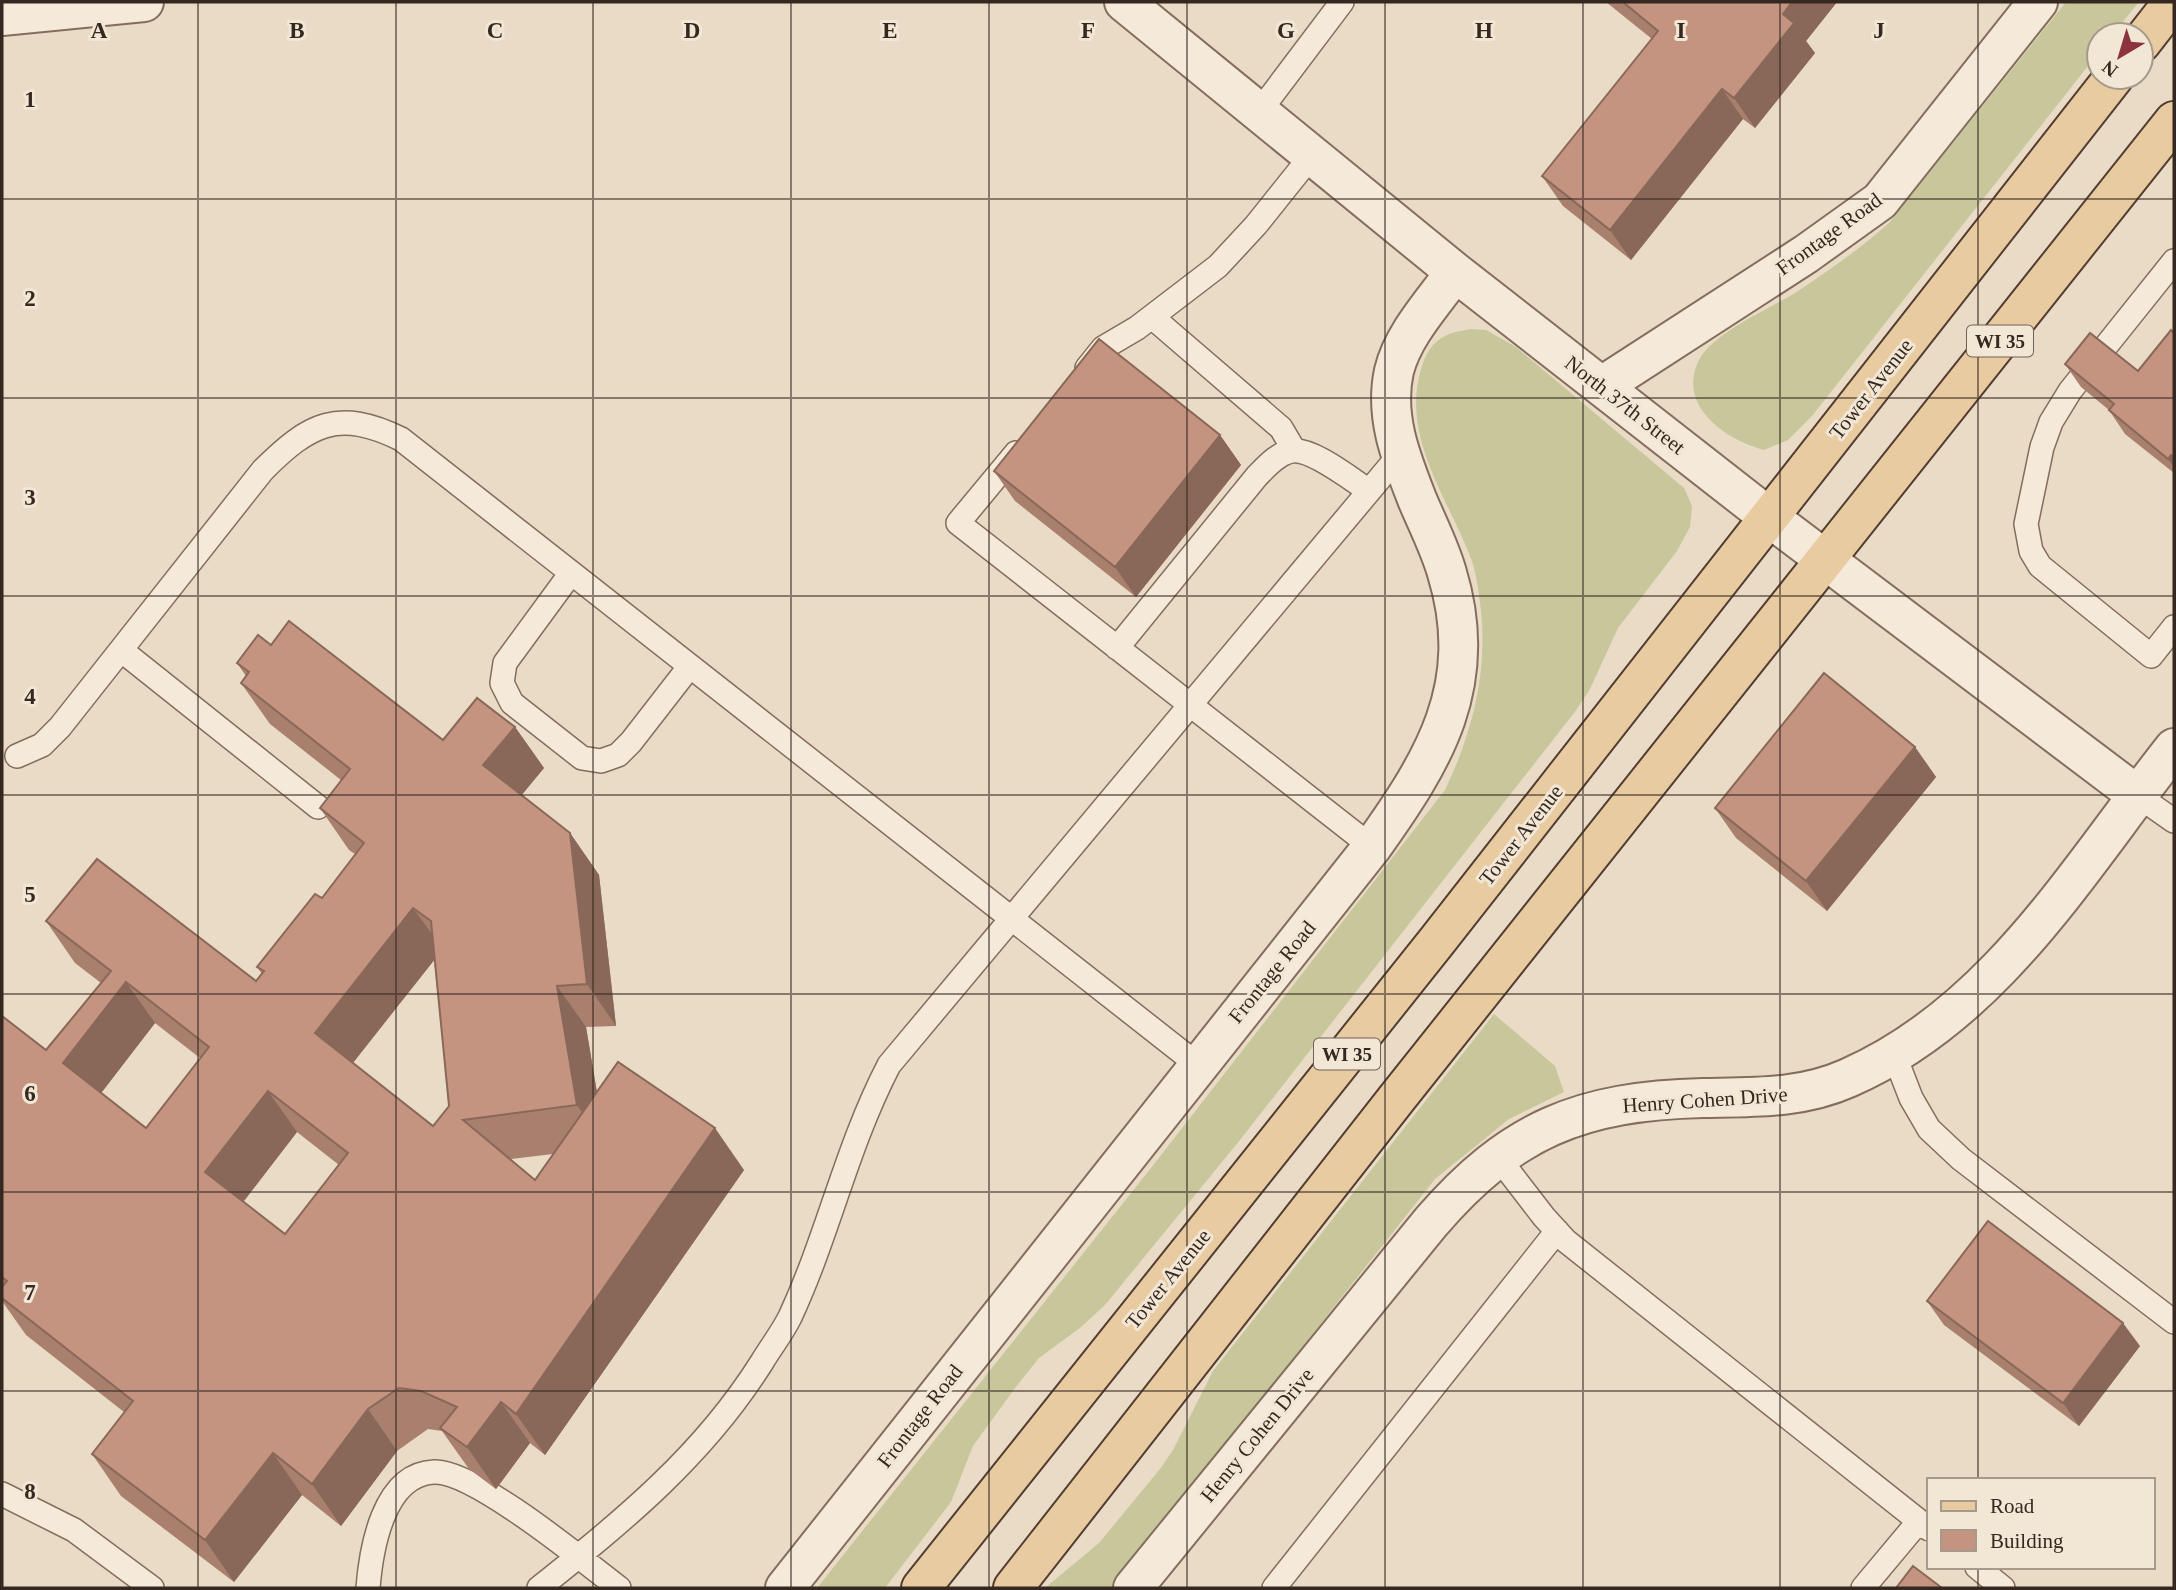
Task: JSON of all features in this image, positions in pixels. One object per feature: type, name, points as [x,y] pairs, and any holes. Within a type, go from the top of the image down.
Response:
[{"type":"main road","points":[[2155,25],[2173,2]]},
{"type":"main road","name":"Tower Avenue","points":[[921,1588],[1770,518],[2104,91]]},
{"type":"main road","name":"WI 35","points":[[1013,1588],[1397,1098],[1826,562],[2174,121]]},
{"type":"street","points":[[2,16],[144,2]]},
{"type":"street","name":"North 37th Street","points":[[1124,2],[1455,272],[1826,562],[2137,795]]},
{"type":"street","name":"Frontage Road","points":[[1602,386],[1807,254],[1880,201],[2038,2]]},
{"type":"street","name":"Frontage Road","points":[[785,1588],[1372,847],[1416,785],[1432,757],[1444,729],[1456,679],[1458,645],[1447,572],[1392,426],[1390,399],[1398,359],[1407,340],[1455,272]]},
{"type":"street","name":"Henry Cohen Drive","points":[[1133,1588],[1431,1222],[1467,1183],[1497,1156],[1533,1134],[1600,1108],[1652,1100],[1792,1095],[1850,1078],[1895,1054],[1949,1017],[2003,967],[2174,748]]},
{"type":"lane","points":[[1259,112],[1342,2]]},
{"type":"lane","points":[[1070,388],[1103,348],[1152,317],[1218,266],[1256,225],[1312,155]]},
{"type":"lane","points":[[2174,261],[2070,391],[2051,422],[2034,480],[2026,524],[2031,551],[2040,566],[2151,656],[2174,627]]},
{"type":"lane","points":[[1152,317],[1281,428],[1294,450],[1314,456],[1369,491]]},
{"type":"lane","points":[[17,756],[32,751],[50,738],[263,470],[292,442],[314,429],[342,422],[372,425],[401,439],[1198,1065]]},
{"type":"lane","points":[[1027,440],[958,523],[1372,847]]},
{"type":"lane","points":[[1117,648],[1257,476],[1269,464],[1294,450]]},
{"type":"lane","points":[[539,1588],[633,1513],[674,1473],[748,1384],[789,1320],[819,1249],[864,1113],[889,1065],[1401,453]]},
{"type":"lane","points":[[571,573],[505,663],[502,683],[512,703],[582,758],[601,761],[618,755],[690,666]]},
{"type":"lane","points":[[121,650],[318,807]]},
{"type":"lane","points":[[2137,795],[2174,821]]},
{"type":"lane","points":[[1895,1054],[1911,1098],[1929,1129],[1961,1159],[2174,1322]]},
{"type":"lane","points":[[1497,1156],[1557,1231],[1924,1525],[1863,1588]]},
{"type":"lane","points":[[1274,1588],[1557,1231]]},
{"type":"lane","points":[[368,1588],[374,1536],[380,1521],[404,1486],[416,1476],[435,1472],[455,1476],[497,1499],[620,1588]]},
{"type":"lane","points":[[2,1494],[74,1530],[152,1588]]},
{"type":"lane","points":[[1979,1569],[2003,1588]]},
{"type":"green space","points":[[2066,2],[2139,2],[2123,21],[2085,21],[2085,70],[1812,416],[1788,440],[1764,450],[1721,429],[1699,406],[1694,392],[1694,377],[1699,360],[1706,350],[1742,322],[1820,276],[1889,223]]},
{"type":"green space","points":[[1470,329],[1486,330],[1516,347],[1684,488],[1692,506],[1690,527],[1677,551],[1618,628],[1589,691],[1574,713],[1240,1140],[1105,1305],[1080,1328],[1039,1358],[1015,1388],[973,1446],[951,1502],[885,1588],[817,1588],[1151,1168],[1445,790],[1471,722],[1480,675],[1482,627],[1474,567],[1429,466],[1417,418],[1416,394],[1421,369],[1432,346],[1448,335]]},
{"type":"green space","points":[[1494,1014],[1555,1066],[1564,1092],[1509,1119],[1435,1179],[1112,1588],[1045,1588],[1099,1543],[1160,1469],[1173,1450],[1213,1371]]},
{"type":"building","points":[[1623,2],[1792,2],[1783,14],[1794,23],[1734,98],[1722,89],[1610,230],[1542,176],[1658,31]]},
{"type":"building","points":[[2171,330],[2174,333],[2174,457],[2171,455],[2168,459],[2109,410],[2114,404],[2065,364],[2090,333],[2138,371]]},
{"type":"building","points":[[1099,339],[1220,435],[1115,567],[994,471]]},
{"type":"building","points":[[289,621],[443,740],[477,698],[515,727],[483,765],[570,833],[587,984],[557,986],[577,1105],[463,1120],[535,1180],[618,1062],[715,1128],[516,1414],[501,1402],[467,1447],[440,1428],[457,1407],[421,1391],[399,1388],[368,1409],[312,1484],[273,1453],[205,1540],[92,1454],[133,1401],[2,1298],[2,1287],[7,1281],[2,1277],[2,1016],[46,1050],[111,971],[46,921],[97,859],[256,981],[264,971],[257,967],[315,894],[322,898],[364,843],[320,808],[350,769],[241,683],[249,672],[237,663],[258,635],[271,645]],"holes":[[[413,908],[431,921],[449,1106],[433,1126],[315,1033]],[[126,982],[209,1047],[146,1128],[63,1063]],[[268,1091],[348,1153],[285,1234],[205,1172]]]},
{"type":"building","points":[[1824,673],[1915,747],[1806,881],[1715,808]]},
{"type":"building","points":[[1988,1221],[2123,1323],[2063,1403],[1927,1301]]},
{"type":"building","points":[[1913,1566],[1942,1588],[1896,1588]]}]
